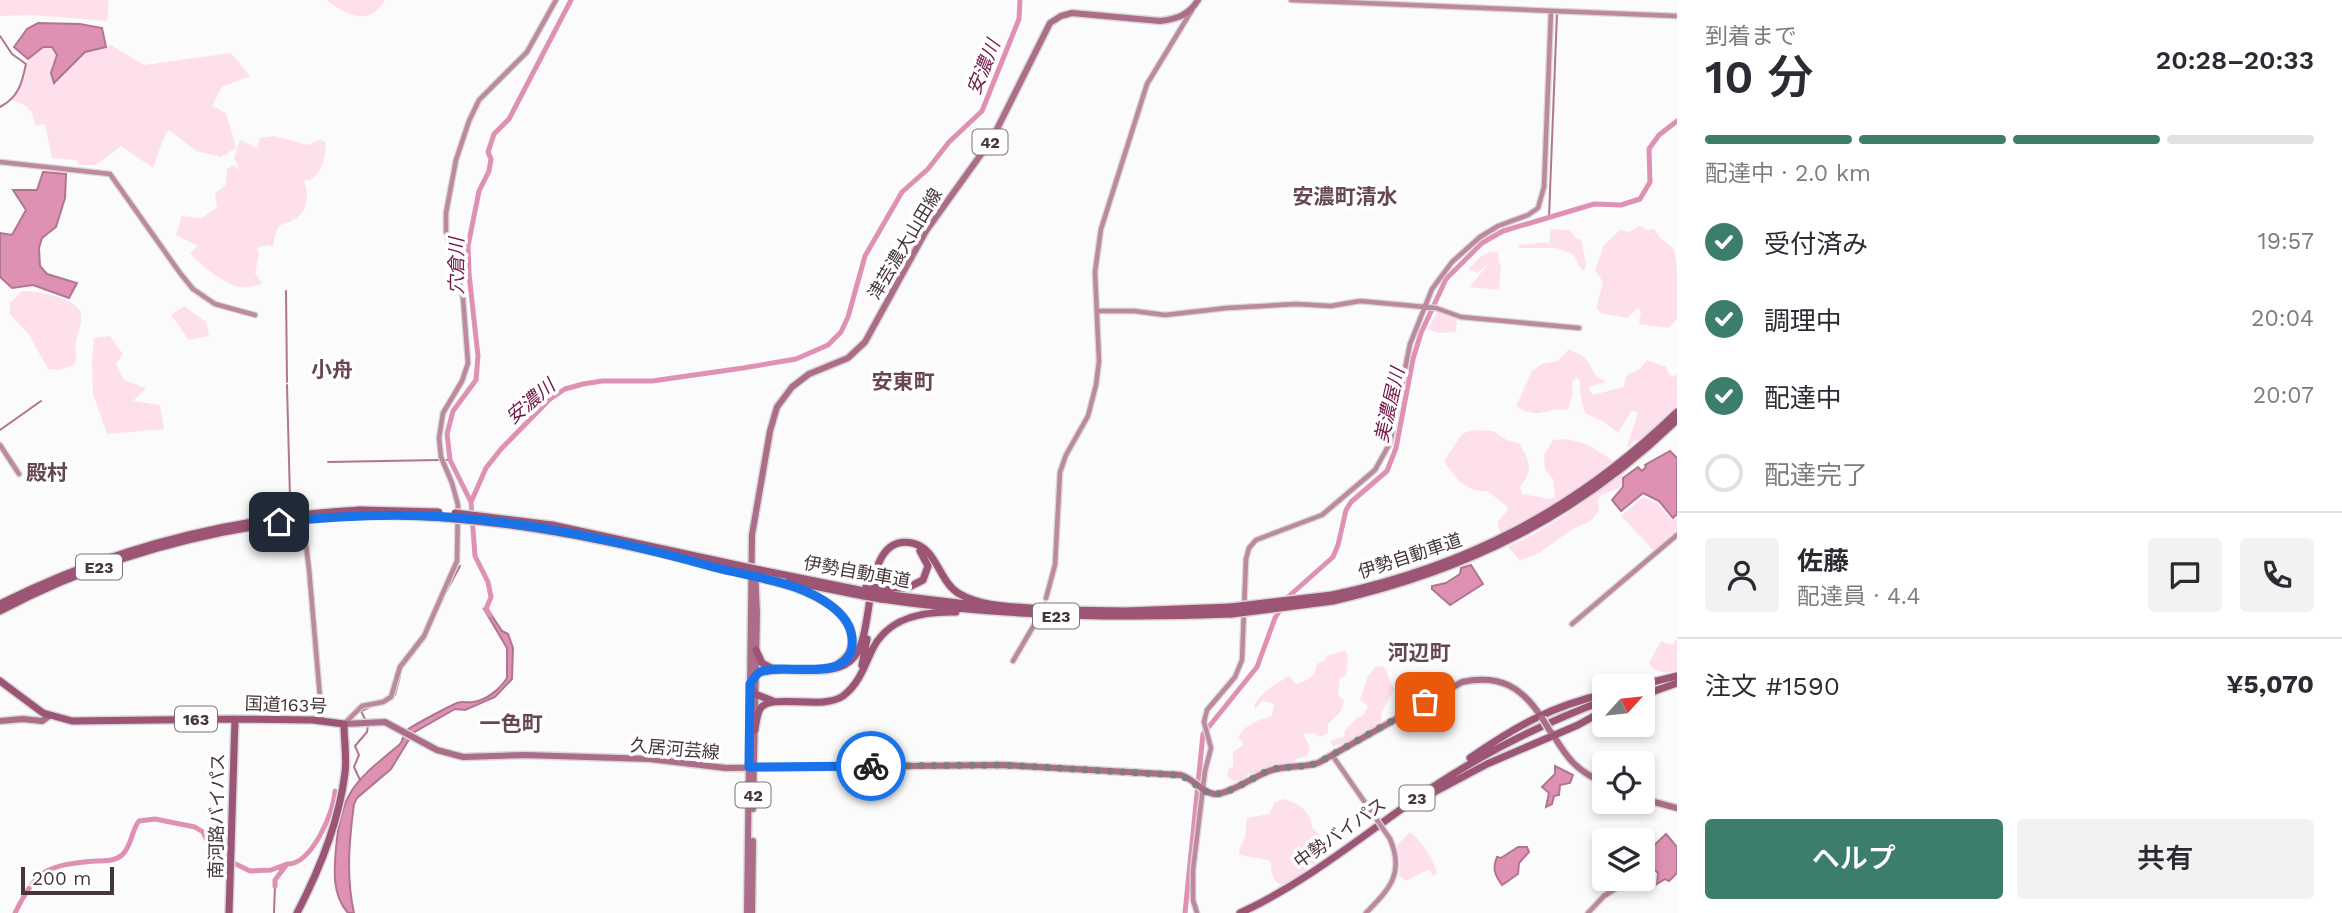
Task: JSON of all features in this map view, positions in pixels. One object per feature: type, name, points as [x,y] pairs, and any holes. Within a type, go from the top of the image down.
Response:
[{"type":"highway","name":"伊勢自動車道","points":[[1637,452],[1677,412]]},
{"type":"highway","name":"伊勢自動車道","points":[[883,594],[1020,614],[1126,617],[1231,611],[1332,598],[1397,585],[1505,540],[1613,472],[1677,420]]},
{"type":"highway","name":"伊勢自動車道","points":[[0,604],[99,562],[202,533],[278,517],[432,511],[520,520],[606,536],[760,574],[811,580],[864,591]]},
{"type":"highway","name":"伊勢自動車道","points":[[360,513],[508,523],[760,574],[864,591]]},
{"type":"highway","name":"伊勢自動車道","points":[[0,611],[101,566],[202,533]]},
{"type":"highway","points":[[1020,614],[942,612],[909,617],[882,636],[850,690],[833,701],[772,701],[755,694],[750,684],[755,676],[763,671],[828,670],[849,663],[860,649],[877,565],[885,551],[901,543],[925,549],[946,582],[964,596],[994,604],[1062,611]]},
{"type":"highway","points":[[861,674],[882,563],[890,552],[901,547],[911,547],[922,553],[928,566],[923,580],[907,588],[883,594],[864,591]]},
{"type":"highway","points":[[760,574],[813,595],[834,609],[846,622],[852,635],[851,649],[844,660],[828,670]]},
{"type":"highway","name":"伊勢自動車道","points":[[883,594],[1062,611],[1231,611]]},
{"type":"highway","points":[[756,650],[762,663],[776,670]]},
{"type":"highway","points":[[1656,683],[1677,679]]},
{"type":"highway","points":[[1656,685],[1677,679]]},
{"type":"highway","points":[[1656,689],[1677,679]]},
{"type":"highway","name":"国道163号","points":[[0,681],[26,703],[49,716],[79,722],[235,719],[344,724],[345,766],[341,793],[321,858],[297,913]]},
{"type":"highway","points":[[1417,798],[1505,733],[1551,710],[1592,698]]},
{"type":"highway","points":[[755,730],[760,709],[772,701]]},
{"type":"highway","name":"中勢バイパス","points":[[1240,913],[1287,889],[1475,760],[1562,716],[1592,705]]},
{"type":"highway","points":[[1373,830],[1423,798],[1477,769],[1592,717]]},
{"type":"highway","name":"南河路バイパス","points":[[229,913],[235,719]]},
{"type":"main road","points":[[1193,9],[1198,0]]},
{"type":"main road","name":"津芸濃大山田線","points":[[750,913],[751,552],[769,431],[781,401],[803,377],[839,363],[861,346],[926,231],[992,139],[1050,23],[1060,16],[1072,13],[1160,21],[1183,16],[1193,9]]},
{"type":"main road","name":"津芸濃大山田線","points":[[751,767],[755,730],[754,528]]},
{"type":"main road","points":[[1202,788],[1219,793],[1273,769],[1314,764],[1460,683],[1474,679],[1494,679],[1521,692],[1576,767],[1592,777]]},
{"type":"main road","points":[[0,721],[23,719],[42,722],[49,716]]},
{"type":"main road","name":"久居河芸線","points":[[344,724],[385,722],[445,754],[463,757],[525,755],[628,758],[708,767],[1003,765],[1176,775],[1193,781],[1202,788]]},
{"type":"main road","points":[[1655,802],[1677,808]]},
{"type":"street","points":[[344,724],[362,706],[383,702],[391,697],[400,667],[424,636],[457,561],[457,505],[452,482],[440,452],[439,438],[443,413],[468,363],[463,298],[446,231],[446,214],[456,160],[474,108],[489,88],[527,52],[556,0]]},
{"type":"street","points":[[1291,0],[1677,16]]},
{"type":"street","points":[[1046,598],[1056,556],[1060,472],[1066,455],[1088,416],[1096,385],[1099,361],[1096,272],[1101,229],[1142,97],[1193,9]]},
{"type":"street","points":[[1197,913],[1192,888],[1202,788],[1211,748],[1204,716],[1206,710],[1235,677],[1242,660],[1246,559],[1249,548],[1262,537],[1308,522],[1322,514],[1368,477],[1381,462],[1390,443],[1410,344],[1432,289],[1442,273],[1474,242],[1490,230],[1528,215],[1538,208],[1544,187],[1551,12]]},
{"type":"street","points":[[0,162],[110,174],[193,289],[215,304],[255,315]]},
{"type":"street","points":[[1097,311],[1134,311],[1165,315],[1296,304],[1331,306],[1360,301],[1436,308],[1461,317],[1579,328]]},
{"type":"street","points":[[0,445],[19,474]]},
{"type":"street","points":[[300,523],[304,529],[309,569],[322,721]]},
{"type":"street","points":[[1572,624],[1677,536]]},
{"type":"street","points":[[1013,661],[1034,625]]},
{"type":"street","points":[[1332,755],[1390,839],[1397,862],[1393,881],[1366,913]]},
{"type":"street","points":[[1587,913],[1612,891]]},
{"type":"shaded area","points":[[0,0],[109,0],[107,21],[32,15],[0,16]]},
{"type":"shaded area","points":[[326,0],[385,0],[372,14],[357,16]]},
{"type":"shaded area","points":[[38,23],[80,24],[102,28],[106,47],[85,52],[54,83],[51,73],[57,55],[52,47],[43,47],[28,59],[14,47],[27,29]]},
{"type":"shaded area","points":[[111,45],[144,65],[231,53],[250,76],[222,87],[212,106],[226,113],[236,148],[221,157],[196,151],[169,130],[153,168],[121,146],[96,165],[79,165],[77,160],[52,158],[45,124],[36,126],[31,111],[26,107],[38,103],[26,106],[10,99],[25,76],[28,59],[43,47],[52,47],[57,55],[51,73],[85,52]]},
{"type":"shaded area","points":[[275,136],[307,145],[319,140],[326,142],[324,158],[314,177],[304,180],[307,197],[302,213],[279,227],[273,247],[267,245],[257,248],[259,254],[255,273],[262,284],[239,287],[205,268],[190,253],[198,246],[176,235],[182,216],[201,218],[217,208],[215,193],[226,185],[227,169],[232,165],[240,170],[234,158],[240,140],[257,148],[260,138]]},
{"type":"shaded area","points":[[43,172],[66,174],[65,198],[56,227],[42,238],[39,248],[40,266],[47,274],[77,283],[69,298],[33,285],[12,288],[0,277],[0,233],[12,235],[26,210],[13,190],[37,190]]},
{"type":"shaded area","points":[[1640,226],[1647,230],[1654,229],[1661,239],[1674,249],[1677,269],[1677,319],[1669,328],[1639,324],[1641,311],[1638,308],[1627,318],[1601,313],[1596,308],[1603,282],[1595,270],[1604,245],[1620,230],[1629,232]]},
{"type":"shaded area","points":[[1551,229],[1570,230],[1581,240],[1586,264],[1584,271],[1574,255],[1556,248],[1519,248],[1519,245],[1549,242]]},
{"type":"shaded area","points":[[1490,252],[1498,252],[1501,264],[1499,290],[1470,287],[1488,264],[1477,273],[1469,269],[1480,257]]},
{"type":"shaded area","points":[[22,291],[56,296],[79,308],[81,321],[75,364],[60,370],[48,369],[29,335],[10,314],[10,303]]},
{"type":"shaded area","points":[[184,306],[206,322],[209,336],[189,340],[171,315]]},
{"type":"shaded area","points":[[1437,312],[1457,319],[1456,332],[1438,333],[1428,329]]},
{"type":"shaded area","points":[[110,336],[123,354],[116,364],[124,380],[146,388],[133,401],[160,405],[164,429],[107,434],[93,394],[92,365],[94,338]]},
{"type":"shaded area","points":[[1569,349],[1585,357],[1596,376],[1606,382],[1588,387],[1593,395],[1623,387],[1627,375],[1640,369],[1647,360],[1666,367],[1670,375],[1675,376],[1677,373],[1677,406],[1643,439],[1634,441],[1629,447],[1627,446],[1638,413],[1632,410],[1618,433],[1585,413],[1580,381],[1577,378],[1572,381],[1573,393],[1568,410],[1532,413],[1516,406],[1532,371],[1542,364],[1558,361]]},
{"type":"shaded area","points":[[1472,430],[1493,431],[1507,440],[1519,443],[1529,465],[1520,487],[1522,494],[1549,499],[1555,497],[1553,479],[1545,470],[1544,455],[1553,440],[1570,440],[1585,444],[1614,462],[1572,494],[1501,535],[1497,522],[1508,510],[1507,506],[1487,491],[1466,486],[1456,478],[1444,461],[1462,434]]},
{"type":"shaded area","points":[[1670,451],[1677,458],[1677,514],[1673,518],[1659,501],[1643,493],[1621,511],[1612,500],[1623,487],[1623,478],[1638,467],[1642,471],[1645,465]]},
{"type":"shaded area","points":[[1622,473],[1621,487],[1601,495],[1598,499],[1599,510],[1592,520],[1571,530],[1539,553],[1520,561],[1508,547],[1553,523]]},
{"type":"shaded area","points":[[1643,497],[1658,504],[1673,521],[1677,518],[1677,532],[1654,551],[1621,516]]},
{"type":"shaded area","points":[[1471,565],[1483,584],[1450,605],[1432,589],[1432,586],[1446,583],[1460,574],[1461,568]]},
{"type":"shaded area","points":[[484,609],[488,610],[502,631],[508,634],[513,648],[512,679],[495,697],[465,710],[455,709],[413,733],[391,769],[357,798],[354,804],[349,859],[354,913],[348,913],[337,891],[335,865],[338,828],[347,799],[354,788],[401,743],[409,728],[457,703],[483,699],[497,690],[507,678],[507,648]]},
{"type":"shaded area","points":[[1677,639],[1677,671],[1665,673],[1653,669],[1649,663],[1661,641],[1672,645]]},
{"type":"shaded area","points":[[1345,650],[1348,656],[1346,675],[1340,678],[1338,694],[1344,701],[1343,705],[1328,724],[1328,733],[1320,737],[1314,733],[1303,734],[1310,747],[1307,756],[1296,759],[1292,765],[1270,767],[1253,776],[1249,773],[1240,783],[1227,776],[1233,766],[1233,752],[1243,745],[1238,738],[1244,729],[1272,716],[1274,704],[1262,701],[1255,709],[1254,706],[1261,696],[1289,676],[1296,684],[1307,680],[1315,672],[1317,664],[1327,656]]},
{"type":"shaded area","points":[[1382,666],[1394,690],[1381,713],[1382,724],[1353,741],[1333,746],[1330,741],[1345,736],[1344,731],[1364,715],[1368,706],[1360,700],[1368,676],[1375,667]]},
{"type":"shaded area","points":[[1555,766],[1573,775],[1570,783],[1560,785],[1559,795],[1554,796],[1552,804],[1546,807],[1549,793],[1542,787],[1555,774]]},
{"type":"shaded area","points":[[1284,799],[1303,809],[1313,829],[1331,851],[1284,886],[1275,880],[1268,860],[1240,855],[1239,850],[1245,837],[1247,818],[1269,814],[1275,802]]},
{"type":"shaded area","points":[[1410,832],[1426,850],[1437,874],[1433,876],[1429,869],[1406,881],[1399,876],[1397,845]]},
{"type":"shaded area","points":[[1666,834],[1677,847],[1677,873],[1669,881],[1665,879],[1657,884],[1658,873],[1655,870],[1655,845]]},
{"type":"shaded area","points":[[1518,847],[1527,847],[1529,852],[1519,863],[1518,874],[1502,885],[1495,872],[1497,857],[1501,858]]},
{"type":"waterway","name":"穴倉川","points":[[471,502],[450,460],[447,434],[453,411],[476,380],[478,356],[468,246],[479,191],[489,171],[491,159],[488,152],[494,134],[509,119],[571,0]]},
{"type":"waterway","name":"安濃川","points":[[490,615],[486,609],[491,597],[488,582],[475,556],[471,502],[486,468],[501,449],[550,399],[565,389],[602,381],[652,381],[743,368],[796,359],[828,345],[841,332],[848,317],[865,256],[902,192],[928,169],[949,142],[982,111],[1019,19],[1020,0]]},
{"type":"waterway","points":[[1549,217],[1557,13]]},
{"type":"waterway","points":[[0,36],[12,54],[26,64],[16,94],[0,107]]},
{"type":"waterway","name":"美濃屋川","points":[[1185,913],[1203,734],[1257,667],[1275,618],[1288,597],[1333,557],[1346,510],[1351,502],[1387,471],[1396,448],[1413,359],[1421,333],[1446,279],[1482,243],[1503,231],[1594,204],[1621,205],[1640,199],[1650,182],[1649,149],[1659,135],[1677,121]]},
{"type":"waterway","points":[[286,291],[287,382]]},
{"type":"waterway","points":[[287,385],[290,499]]},
{"type":"waterway","points":[[0,430],[41,401]]},
{"type":"waterway","points":[[328,462],[439,460]]},
{"type":"waterway","name":"穴倉川","points":[[445,460],[450,460]]},
{"type":"waterway","points":[[446,592],[460,566]]},
{"type":"waterway","points":[[409,659],[425,639]]},
{"type":"waterway","points":[[382,704],[395,695],[400,676]]},
{"type":"waterway","points":[[365,719],[361,711],[370,707]]},
{"type":"waterway","points":[[360,780],[354,767],[359,755],[355,746],[367,732],[368,725]]},
{"type":"waterway","points":[[275,886],[275,880],[287,864],[304,856],[320,836],[335,791]]},
{"type":"waterway","points":[[15,913],[30,887],[45,872],[66,865],[110,860],[122,855],[139,821],[155,819],[195,827],[203,832],[213,853],[250,871],[271,870],[287,864]]},
{"type":"waterway","points":[[274,913],[275,886]]},
{"type":"tunnel","points":[[1034,625],[1046,598]]},
{"type":"way so far","points":[[871,766],[1003,765],[1176,775],[1188,777],[1206,791],[1219,793],[1273,769],[1318,763],[1425,702]]},
{"type":"district","name":"安濃町清水","points":[[1345,197]]},
{"type":"district","name":"小舟","points":[[332,370]]},
{"type":"district","name":"安東町","points":[[903,382]]},
{"type":"district","name":"殿村","points":[[47,473]]},
{"type":"district","name":"河辺町","points":[[1419,653]]},
{"type":"district","name":"一色町","points":[[511,724]]},
{"type":"route","points":[[279,522],[383,515],[477,519],[606,541],[697,561],[797,588],[820,600],[843,617],[852,635],[851,649],[844,660],[828,670],[763,671],[755,676],[750,684],[749,767],[871,766]]}]
